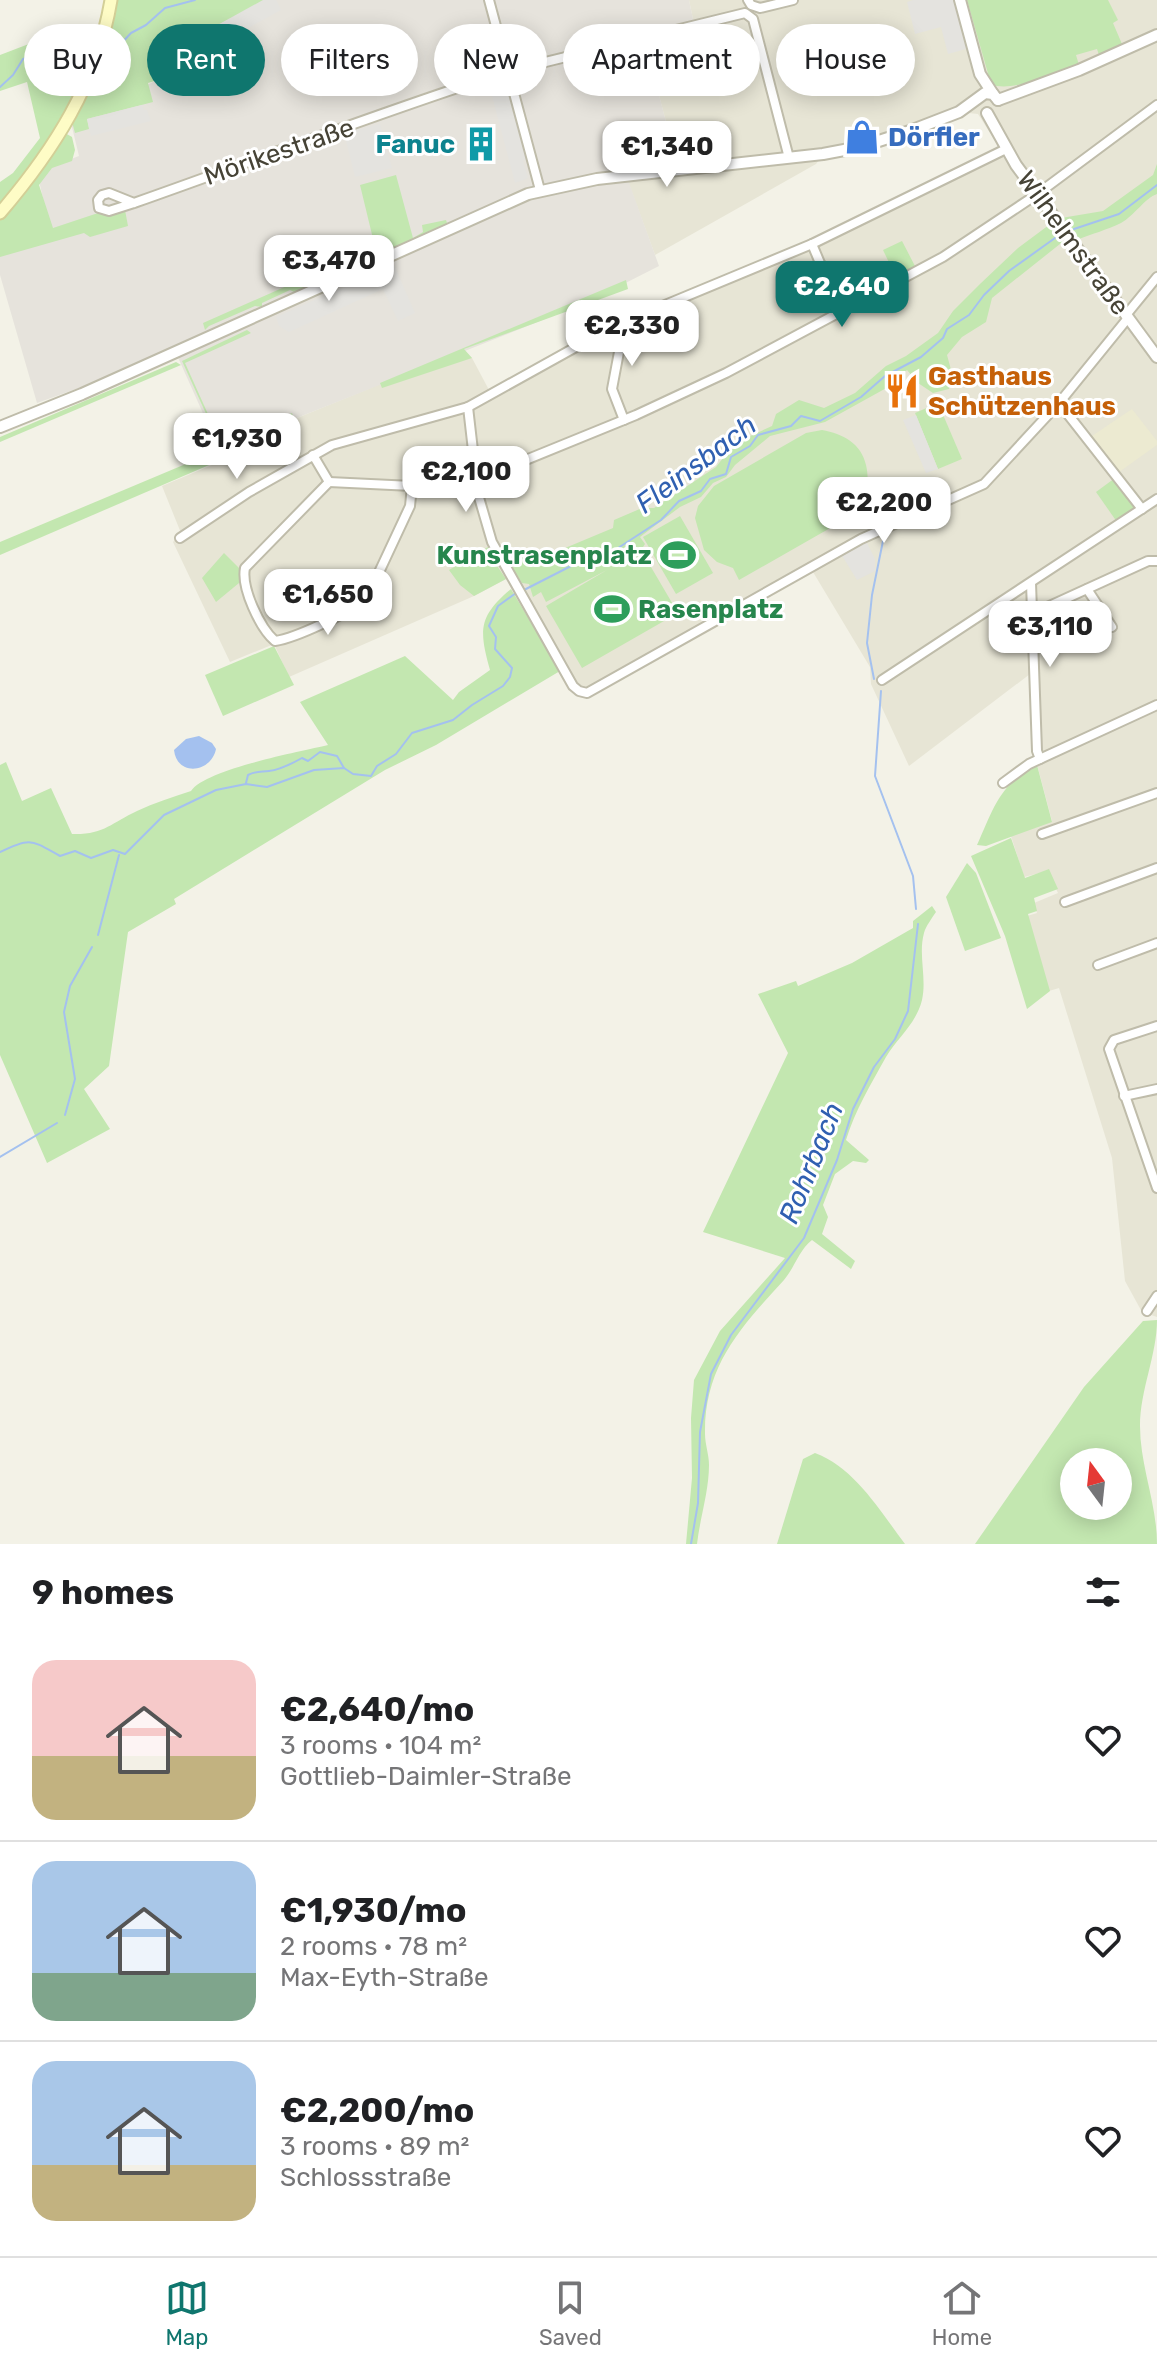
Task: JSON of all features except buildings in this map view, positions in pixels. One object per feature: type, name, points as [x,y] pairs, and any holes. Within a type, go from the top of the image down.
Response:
[{"type":"main road","points":[[0,213],[59,136],[84,90],[98,53],[111,0]]},
{"type":"street","points":[[489,0],[496,24]]},
{"type":"street","name":"Mörikestraße","points":[[547,61],[736,14],[750,7],[760,8],[793,0]]},
{"type":"street","points":[[960,0],[980,74],[979,98]]},
{"type":"street","points":[[750,7],[789,158]]},
{"type":"street","points":[[0,427],[94,389],[540,190],[597,179],[860,147],[959,112],[991,106],[1157,35]]},
{"type":"street","name":"Wilhelmstraße","points":[[980,74],[1006,149],[1036,195],[1157,357]]},
{"type":"street","points":[[959,112],[985,93],[991,106]]},
{"type":"street","name":"Mörikestraße","points":[[134,203],[438,96]]},
{"type":"street","points":[[516,96],[540,190]]},
{"type":"street","points":[[412,486],[410,506],[367,598],[353,608],[275,641],[266,631],[247,592],[243,577],[245,568],[329,482],[412,486],[475,477],[501,470],[624,420],[726,373],[943,257],[1036,195],[1157,105]]},
{"type":"street","points":[[180,538],[249,492],[313,455],[365,435],[468,407],[620,323],[812,244],[1006,149]]},
{"type":"street","points":[[812,244],[848,308]]},
{"type":"street","points":[[468,407],[475,477],[485,524],[501,562],[573,686],[584,693],[856,541],[984,484],[1059,403],[1157,277]]},
{"type":"street","points":[[620,323],[622,336],[612,389],[613,399],[624,420]]},
{"type":"street","points":[[1059,403],[1140,506]]},
{"type":"street","points":[[313,455],[329,482]]},
{"type":"street","points":[[882,680],[1031,583],[1140,506],[1157,499]]},
{"type":"street","points":[[1032,614],[1148,561],[1157,561]]},
{"type":"street","points":[[1031,583],[1037,751],[1040,759]]},
{"type":"street","points":[[1087,589],[1112,627]]},
{"type":"street","points":[[1003,783],[1018,770],[1157,705]]},
{"type":"street","points":[[1042,834],[1157,793]]},
{"type":"street","points":[[1065,902],[1157,868]]},
{"type":"street","points":[[1098,965],[1157,943]]},
{"type":"street","points":[[1157,1026],[1114,1040],[1109,1053],[1157,1188]]},
{"type":"street","points":[[1124,1096],[1157,1089]]},
{"type":"street","points":[[1146,1157],[1157,1154]]},
{"type":"street","points":[[1147,1311],[1157,1296]]},
{"type":"shaded area","points":[[241,0],[689,0],[694,24],[563,24],[563,96],[659,96],[679,171],[627,177],[659,266],[590,301],[219,449],[176,353],[37,403],[0,275],[0,252],[51,233],[37,172],[79,156],[71,123],[125,96],[131,96],[131,93],[147,85],[147,96],[265,96],[265,24],[205,24]]},
{"type":"shaded area","points":[[263,0],[276,0],[281,10],[255,24],[220,24]]},
{"type":"shaded area","points":[[689,0],[1157,0],[1157,1317],[1142,1312],[1125,1281],[1112,1158],[1059,988],[1049,991],[1027,916],[1037,913],[1034,903],[1058,893],[1048,871],[1024,877],[1011,836],[1052,821],[1034,753],[1030,674],[909,766],[871,684],[870,667],[810,567],[590,692],[579,691],[513,581],[506,579],[289,677],[274,644],[230,662],[173,542],[181,533],[162,486],[300,428],[297,418],[464,350],[472,358],[489,390],[609,322],[810,240],[999,147],[978,114],[959,112],[899,135],[828,148],[816,164],[655,255],[626,176],[679,170],[659,96],[760,96],[760,24],[694,24]]},
{"type":"shaded area","points":[[954,0],[966,49],[948,54],[941,27],[915,34],[915,24],[907,2]]},
{"type":"shaded area","points":[[492,96],[510,96],[527,159],[523,161],[528,178],[515,183]]},
{"type":"shaded area","points":[[142,105],[151,121],[91,136],[87,119]]},
{"type":"shaded area","points":[[380,124],[392,168],[355,177],[344,133]]},
{"type":"shaded area","points":[[394,265],[415,313],[398,321],[383,289],[289,332],[279,326],[276,317]]},
{"type":"shaded area","points":[[1132,409],[1157,445],[1119,472],[1092,436]]},
{"type":"shaded area","points":[[916,415],[938,469],[926,473],[903,420]]},
{"type":"shaded area","points":[[866,541],[875,559],[875,571],[857,580],[841,554]]},
{"type":"green space","points":[[116,0],[266,0],[220,24],[147,24],[147,96],[151,96],[153,102],[87,119],[89,129],[75,133],[72,122],[81,96],[131,96],[131,24],[107,24]]},
{"type":"green space","points":[[967,0],[1108,0],[1118,20],[1113,23],[1122,44],[1099,55],[1097,49],[1076,55],[1079,65],[1035,80],[1010,86],[991,84]]},
{"type":"green space","points":[[24,46],[24,83],[0,91],[0,55]]},
{"type":"green space","points":[[30,96],[75,96],[64,118],[34,162],[0,204],[0,182],[13,173],[40,138]]},
{"type":"green space","points":[[65,133],[72,137],[75,150],[72,161],[52,168],[39,185],[53,228],[98,213],[108,216],[125,210],[128,226],[90,237],[84,233],[0,257],[0,217]]},
{"type":"green space","points":[[1157,164],[1157,194],[1121,223],[1077,240],[1061,218],[1103,211],[1153,175]]},
{"type":"green space","points":[[396,175],[413,238],[423,232],[422,225],[446,220],[448,226],[309,288],[294,292],[290,290],[262,303],[262,307],[255,306],[205,330],[203,323],[375,247],[360,185]]},
{"type":"green space","points":[[1053,222],[1065,240],[992,298],[986,322],[962,337],[947,355],[953,377],[949,389],[933,393],[918,383],[907,370],[890,386],[825,422],[770,436],[735,465],[726,477],[713,483],[701,497],[680,507],[640,537],[645,544],[641,550],[678,613],[582,668],[546,606],[607,570],[546,602],[541,592],[533,597],[529,584],[522,583],[509,563],[531,555],[534,561],[613,528],[614,520],[642,508],[654,508],[716,467],[727,453],[746,438],[772,426],[776,414],[799,400],[824,408],[855,393],[886,366],[938,333],[953,311],[980,284],[1018,248]]},
{"type":"green space","points":[[902,241],[916,268],[897,279],[883,250]]},
{"type":"green space","points":[[626,280],[628,289],[464,349],[472,358],[382,388],[380,383]]},
{"type":"green space","points":[[247,330],[251,333],[185,363],[221,443],[226,445],[292,413],[295,424],[233,450],[223,451],[182,361]]},
{"type":"green space","points":[[176,362],[181,365],[0,442],[0,437]]},
{"type":"green space","points":[[938,403],[962,459],[938,469],[915,413]]},
{"type":"green space","points":[[822,430],[844,437],[860,451],[874,503],[739,580],[733,568],[717,562],[704,550],[695,518],[698,506],[714,486],[806,433]]},
{"type":"green space","points":[[219,450],[223,459],[0,555],[0,542]]},
{"type":"green space","points":[[1115,478],[1137,508],[1117,522],[1096,492]]},
{"type":"green space","name":"Kunstrasenplatz","points":[[680,516],[713,573],[676,594],[643,537]]},
{"type":"green space","points":[[488,547],[506,579],[474,596],[460,585],[449,570]]},
{"type":"green space","points":[[224,553],[240,569],[239,583],[216,602],[202,578]]},
{"type":"green space","points":[[511,589],[560,671],[436,745],[385,770],[174,899],[176,904],[128,932],[109,1066],[84,1089],[110,1129],[47,1163],[0,1055],[0,765],[6,762],[22,801],[51,788],[72,834],[100,830],[143,808],[191,791],[200,783],[233,769],[328,745],[300,702],[405,656],[453,700],[459,692],[490,670],[484,644],[484,625],[492,608]]},
{"type":"green space","points":[[274,646],[294,685],[223,716],[205,675]]},
{"type":"green space","points":[[1037,765],[1052,822],[986,846],[977,845],[999,798],[1014,780]]},
{"type":"green space","points":[[1011,838],[1025,878],[1049,869],[1058,889],[1034,898],[1037,911],[1028,914],[1050,991],[1027,1009],[1005,936],[971,856]]},
{"type":"green space","points":[[967,863],[976,873],[1001,938],[965,951],[946,897]]},
{"type":"green space","points":[[932,906],[936,912],[922,941],[923,992],[919,1009],[886,1057],[846,1140],[869,1160],[866,1163],[853,1161],[835,1174],[823,1205],[828,1217],[822,1234],[855,1261],[851,1269],[812,1240],[728,1349],[718,1368],[706,1410],[709,1475],[697,1544],[686,1544],[692,1478],[694,1380],[720,1331],[785,1258],[703,1232],[788,1053],[758,994],[796,981],[798,986],[852,963],[913,928],[913,921]]},
{"type":"green space","points":[[1157,1320],[1140,1426],[1157,1544],[975,1544],[1084,1387],[1143,1321]]},
{"type":"green space","points":[[815,1453],[854,1480],[905,1544],[777,1544],[803,1459]]},
{"type":"water","points":[[199,736],[216,749],[213,757],[201,767],[187,768],[176,759],[174,750],[186,739]]},
{"type":"waterway","points":[[131,33],[146,25],[165,8],[195,0]]},
{"type":"waterway","points":[[0,87],[24,59]]},
{"type":"waterway","name":"Fleinsbach","points":[[1074,229],[1119,214],[1157,185]]},
{"type":"waterway","name":"Fleinsbach","points":[[522,591],[573,565],[615,550],[661,520],[679,501],[701,491],[710,479],[726,474],[731,457],[750,446],[758,435],[791,426],[801,416],[820,421],[861,397],[885,376],[921,357],[943,338],[947,329],[969,315],[1009,271],[1055,238]]},
{"type":"waterway","name":"Rohrbach","points":[[874,679],[867,643],[872,595],[884,536]]},
{"type":"waterway","name":"Fleinsbach","points":[[0,852],[31,842],[60,856],[75,851],[91,858],[113,850],[125,854],[164,815],[216,790],[246,784],[267,787],[314,770],[344,768],[353,774],[371,776],[377,766],[396,754],[412,733],[453,720],[503,686],[512,668],[495,649],[496,637],[489,626],[498,606],[516,593]]},
{"type":"waterway","name":"Rohrbach","points":[[881,691],[875,776],[913,876],[916,909]]},
{"type":"waterway","name":"Fleinsbach","points":[[246,783],[248,775],[277,769],[302,758],[308,761],[320,752],[337,756],[344,768]]},
{"type":"waterway","points":[[98,935],[119,855]]},
{"type":"waterway","name":"Rohrbach","points":[[691,1544],[698,1503],[700,1432],[711,1374],[731,1335],[804,1238],[837,1160],[853,1109],[908,1011],[918,924]]},
{"type":"waterway","points":[[65,1115],[75,1079],[64,1012],[70,986],[92,947]]},
{"type":"waterway","points":[[0,1157],[57,1123]]},
{"type":"place","name":"Dörfler","points":[[862,137]]},
{"type":"place","name":"Fanuc","points":[[481,144]]},
{"type":"place","name":"Gasthaus Schützenhaus","points":[[902,391]]},
{"type":"place","name":"Kunstrasenplatz","points":[[678,555]]},
{"type":"place","name":"Rasenplatz","points":[[612,609]]}]
